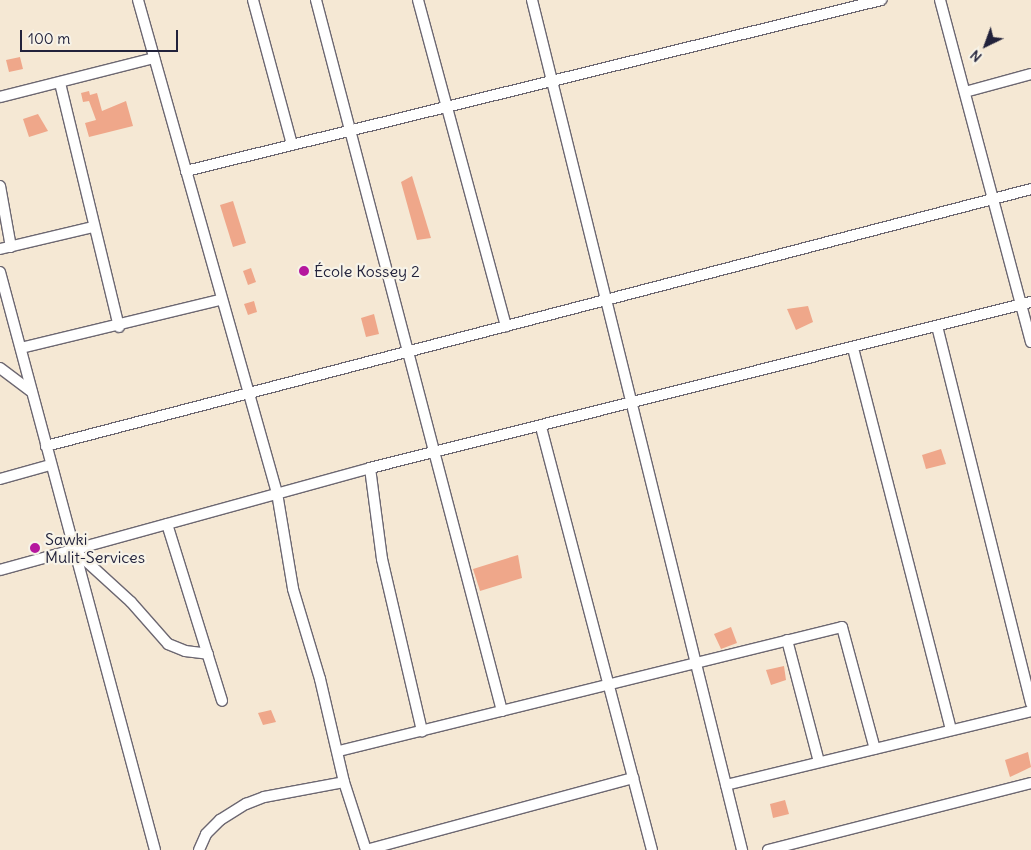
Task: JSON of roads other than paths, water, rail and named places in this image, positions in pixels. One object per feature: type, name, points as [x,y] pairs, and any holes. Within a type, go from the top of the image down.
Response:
[{"type":"street","points":[[138,0],[220,300],[277,493],[293,589],[339,751],[344,782],[366,850],[633,778]]},
{"type":"street","points":[[253,0],[292,145]]},
{"type":"street","points":[[316,0],[502,710]]},
{"type":"street","points":[[418,0],[506,326]]},
{"type":"street","points":[[532,0],[742,850]]},
{"type":"street","points":[[186,171],[881,0]]},
{"type":"street","points":[[940,0],[993,199],[1026,303],[1031,342]]},
{"type":"street","points":[[0,97],[60,84],[154,58]]},
{"type":"street","points":[[965,92],[1031,74]]},
{"type":"street","points":[[60,84],[93,227],[119,326]]},
{"type":"street","points":[[0,186],[11,246]]},
{"type":"street","points":[[46,446],[1031,189]]},
{"type":"street","points":[[0,249],[93,227]]},
{"type":"street","points":[[0,272],[50,465],[155,850]]},
{"type":"street","points":[[21,348],[119,326],[220,300]]},
{"type":"street","points":[[0,570],[370,468],[435,454],[1026,303]]},
{"type":"street","points":[[937,326],[1031,703]]},
{"type":"street","points":[[854,348],[951,729]]},
{"type":"street","points":[[0,368],[32,392]]},
{"type":"street","points":[[541,427],[652,850]]},
{"type":"street","points":[[0,479],[50,465]]},
{"type":"street","points":[[370,468],[382,559],[422,731]]},
{"type":"street","points":[[167,524],[222,701]]},
{"type":"street","points":[[74,550],[131,602],[168,644],[185,651],[208,654]]},
{"type":"street","points":[[339,751],[842,627],[875,749]]},
{"type":"street","points":[[787,640],[820,762]]},
{"type":"street","points":[[726,785],[1031,710]]},
{"type":"street","points":[[198,850],[206,834],[220,820],[246,804],[264,796],[344,782]]},
{"type":"street","points":[[768,850],[1031,784]]},
{"type":"place","name":"École Kossey 2","points":[[304,271]]},
{"type":"place","name":"Sawki Mulit-Services","points":[[35,548]]}]
